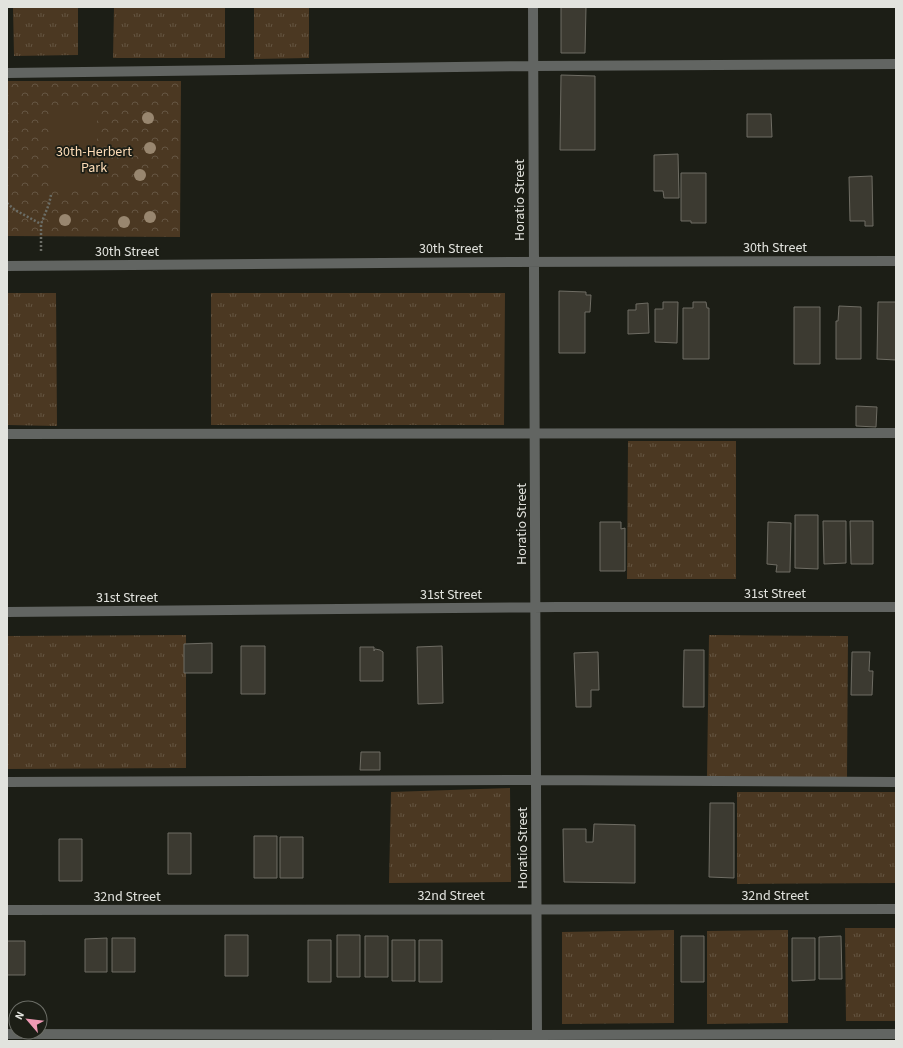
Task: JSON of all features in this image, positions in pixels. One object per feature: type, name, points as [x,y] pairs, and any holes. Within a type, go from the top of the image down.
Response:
[{"type":"street","name":"Horatio Street","points":[[533,7],[537,1038]]},
{"type":"street","points":[[7,74],[533,66],[896,64]]},
{"type":"street","name":"30th Street","points":[[7,266],[896,261]]},
{"type":"street","points":[[7,434],[896,433]]},
{"type":"street","name":"31st Street","points":[[7,612],[896,607]]},
{"type":"street","points":[[7,782],[536,780],[896,782]]},
{"type":"street","name":"32nd Street","points":[[7,910],[896,909]]},
{"type":"street","points":[[7,1034],[537,1038],[896,1034]]},
{"type":"path","points":[[41,265],[41,224],[51,195]]},
{"type":"path","points":[[7,203],[15,210],[41,224]]},
{"type":"green space","points":[[13,7],[78,7],[78,55],[14,56]]},
{"type":"green space","points":[[114,7],[225,7],[225,58],[113,58]]},
{"type":"green space","points":[[254,7],[309,7],[309,58],[254,59]]},
{"type":"green space","name":"30th-Herbert Park","points":[[7,81],[181,81],[180,237],[7,236]]},
{"type":"green space","points":[[51,108],[97,108],[97,186],[51,186]]},
{"type":"green space","points":[[7,293],[56,293],[57,426],[7,425]]},
{"type":"green space","points":[[211,293],[505,293],[504,425],[211,425]]},
{"type":"green space","points":[[628,441],[736,441],[736,579],[627,579]]},
{"type":"green space","points":[[186,635],[186,768],[7,769],[7,636]]},
{"type":"green space","points":[[709,635],[848,636],[847,778],[707,777]]},
{"type":"green space","points":[[510,788],[511,882],[389,883],[391,792]]},
{"type":"green space","points":[[737,792],[896,792],[896,883],[737,884]]},
{"type":"green space","points":[[845,928],[896,928],[896,1021],[846,1021]]},
{"type":"green space","points":[[674,930],[674,1023],[562,1024],[562,932]]},
{"type":"green space","points":[[788,930],[788,1023],[707,1024],[707,931]]},
{"type":"green space","points":[[565,1040],[811,1040],[565,1041]]},
{"type":"building","points":[[561,7],[586,7],[585,53],[561,53]]},
{"type":"building","points":[[561,75],[595,76],[595,150],[560,150]]},
{"type":"building","points":[[747,114],[771,114],[772,137],[747,137]]},
{"type":"building","points":[[678,154],[679,198],[664,198],[663,191],[654,191],[654,155]]},
{"type":"building","points":[[681,173],[706,173],[706,223],[681,221]]},
{"type":"building","points":[[872,176],[873,226],[865,226],[865,221],[850,221],[849,177]]},
{"type":"building","points":[[559,291],[586,292],[586,295],[591,295],[590,312],[585,312],[585,353],[559,353]]},
{"type":"building","points":[[663,302],[678,302],[677,343],[655,342],[655,309],[663,309]]},
{"type":"building","points":[[693,302],[706,302],[707,308],[709,308],[709,359],[683,359],[683,308],[693,308]]},
{"type":"building","points":[[878,302],[896,302],[896,360],[877,359]]},
{"type":"building","points":[[648,303],[649,333],[628,334],[628,310],[636,310],[636,304]]},
{"type":"building","points":[[839,306],[861,307],[861,359],[836,359],[836,321],[838,321]]},
{"type":"building","points":[[794,307],[820,307],[820,364],[794,364]]},
{"type":"building","points":[[856,406],[877,407],[876,427],[856,426]]},
{"type":"building","points":[[795,515],[818,515],[818,569],[795,568]]},
{"type":"building","points":[[823,521],[846,521],[846,563],[824,564]]},
{"type":"building","points":[[850,521],[873,521],[873,564],[851,564]]},
{"type":"building","points":[[600,522],[621,522],[621,529],[625,528],[625,571],[600,571]]},
{"type":"building","points":[[768,522],[791,523],[790,572],[776,572],[777,565],[767,564]]},
{"type":"building","points":[[212,643],[212,673],[184,673],[184,644]]},
{"type":"building","points":[[241,646],[265,646],[265,694],[241,694]]},
{"type":"building","points":[[442,646],[443,703],[418,704],[417,647]]},
{"type":"building","points":[[360,647],[374,647],[374,651],[375,649],[383,652],[383,681],[360,681]]},
{"type":"building","points":[[684,650],[704,650],[704,707],[683,707]]},
{"type":"building","points":[[598,652],[599,690],[591,690],[591,707],[576,707],[574,653]]},
{"type":"building","points":[[852,652],[870,652],[869,671],[873,671],[872,695],[851,695]]},
{"type":"building","points":[[361,752],[380,752],[380,770],[360,770]]},
{"type":"building","points":[[710,803],[734,803],[734,878],[709,877]]},
{"type":"building","points":[[594,824],[635,825],[635,883],[564,882],[563,829],[586,829],[586,842],[593,842]]},
{"type":"building","points":[[168,833],[191,833],[191,874],[168,874]]},
{"type":"building","points":[[254,836],[277,836],[277,878],[254,878]]},
{"type":"building","points":[[280,837],[303,837],[303,878],[280,878]]},
{"type":"building","points":[[59,839],[82,839],[82,881],[59,881]]},
{"type":"building","points":[[225,935],[248,935],[248,976],[225,976]]},
{"type":"building","points":[[337,935],[360,935],[360,977],[337,977]]},
{"type":"building","points":[[365,936],[388,936],[388,977],[365,977]]},
{"type":"building","points":[[681,936],[704,936],[704,982],[681,982]]},
{"type":"building","points":[[841,936],[842,979],[819,979],[819,937]]},
{"type":"building","points":[[107,938],[107,972],[85,972],[85,939]]},
{"type":"building","points":[[112,938],[135,938],[135,972],[112,972]]},
{"type":"building","points":[[792,938],[815,938],[815,980],[792,981]]},
{"type":"building","points":[[308,940],[331,940],[331,982],[308,982]]},
{"type":"building","points":[[392,940],[415,940],[415,981],[392,981]]},
{"type":"building","points":[[419,940],[442,940],[442,982],[419,982]]},
{"type":"building","points":[[7,941],[25,941],[25,975],[7,975]]}]
